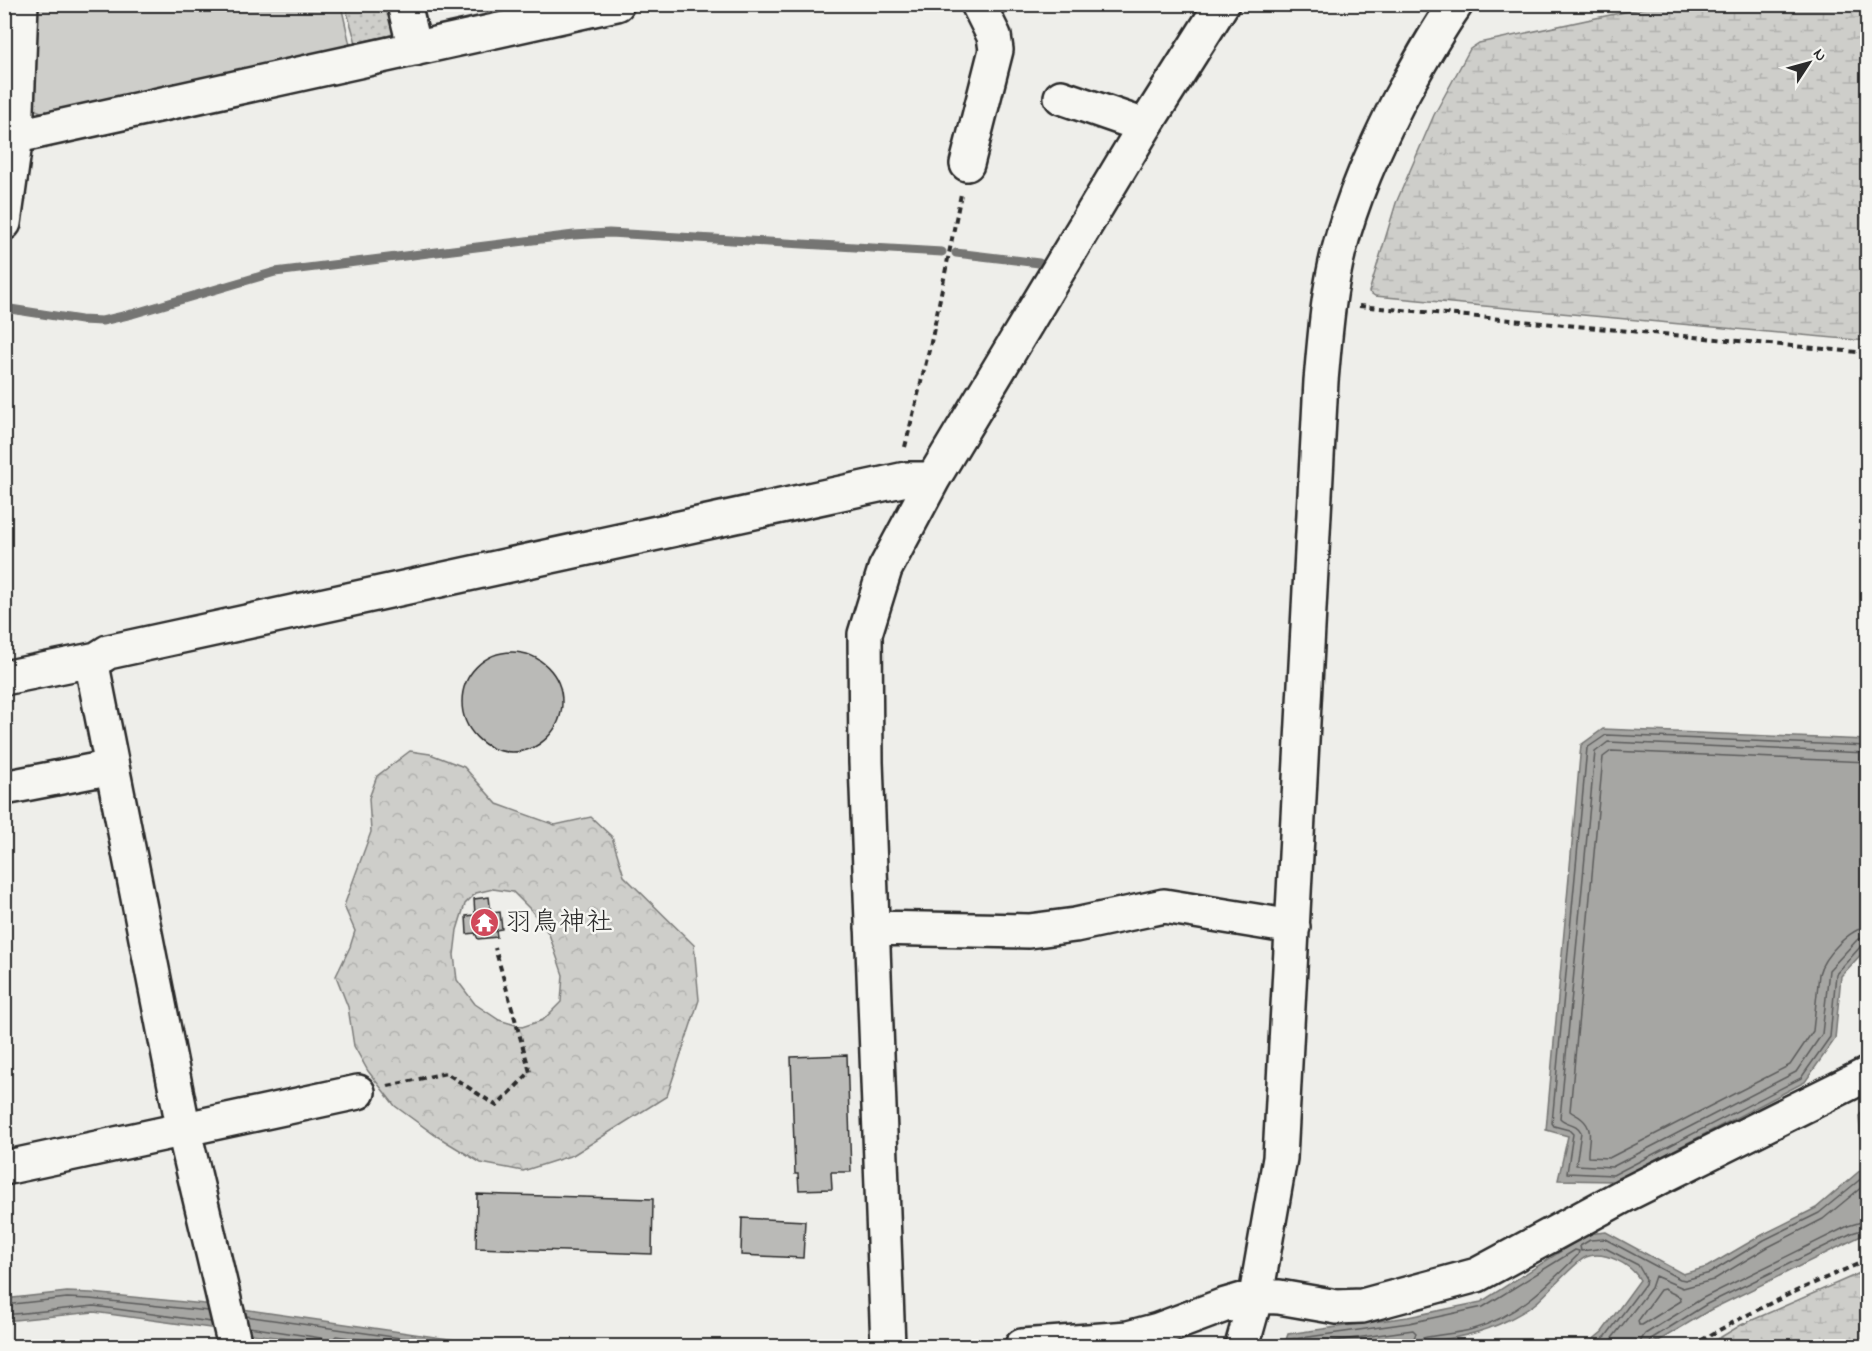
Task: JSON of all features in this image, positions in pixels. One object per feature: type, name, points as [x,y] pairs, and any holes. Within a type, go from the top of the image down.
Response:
[{"type":"street","points":[[4,223],[21,4]]},
{"type":"street","points":[[404,4],[415,49]]},
{"type":"street","points":[[10,137],[617,4]]},
{"type":"street","points":[[967,164],[996,50],[994,36],[978,4]]},
{"type":"street","points":[[895,1341],[872,928],[866,762],[865,634],[885,568],[933,479],[1222,4]]},
{"type":"street","points":[[1249,1322],[1280,1158],[1321,381],[1329,303],[1338,251],[1351,208],[1375,149],[1414,72],[1456,4]]},
{"type":"street","points":[[1061,97],[1146,126]]},
{"type":"street","points":[[4,678],[97,659],[108,652],[896,481],[933,479]]},
{"type":"street","points":[[97,659],[93,670],[184,1131],[230,1327]]},
{"type":"street","points":[[4,788],[97,770]]},
{"type":"street","points":[[872,928],[1029,931],[1075,925],[1164,906],[1293,927]]},
{"type":"street","points":[[1249,1322],[1279,1297],[1337,1307],[1362,1306],[1477,1275],[1509,1260],[1625,1195],[1868,1074]]},
{"type":"street","points":[[4,1168],[358,1092]]},
{"type":"street","points":[[1022,1347],[1128,1338],[1158,1330],[1222,1306],[1249,1322]]},
{"type":"path","points":[[896,481],[933,338],[967,164]]},
{"type":"path","points":[[1329,303],[1868,353]]},
{"type":"path","points":[[358,1092],[446,1073],[497,1106],[530,1072],[495,948]]},
{"type":"path","points":[[1692,1347],[1731,1323],[1804,1287],[1868,1260]]},
{"type":"green space","points":[[37,5],[341,5],[350,45],[347,50],[48,115],[36,110],[32,100]]},
{"type":"green space","points":[[345,5],[397,5],[402,26],[391,35],[356,43]]},
{"type":"green space","points":[[1657,5],[1867,5],[1867,341],[1375,296],[1369,292],[1396,203],[1434,115],[1470,49],[1479,43]]},
{"type":"green space","points":[[410,751],[430,754],[464,767],[497,804],[555,825],[591,817],[612,837],[624,876],[694,945],[699,1000],[667,1096],[573,1155],[523,1171],[481,1163],[435,1135],[395,1106],[368,1071],[354,1046],[348,1007],[336,976],[355,931],[344,906],[371,832],[369,798],[377,776]],"holes":[[[493,889],[513,892],[531,910],[549,934],[563,975],[561,1002],[543,1020],[522,1027],[499,1020],[475,1004],[457,980],[454,955],[457,930],[465,904],[476,893]]]},
{"type":"green space","points":[[1867,1270],[1867,1346],[1706,1346],[1741,1325]]},
{"type":"water","points":[[1603,729],[1867,740],[1867,948],[1841,976],[1835,1039],[1805,1082],[1614,1181],[1558,1180],[1568,1136],[1546,1130],[1581,745]]},
{"type":"water","points":[[1867,1106],[1867,1233],[1710,1310],[1650,1346],[1585,1346],[1602,1332],[1640,1280],[1624,1264],[1609,1257],[1593,1255],[1576,1264],[1530,1308],[1484,1330],[1429,1342],[1399,1345],[1284,1346],[1288,1334],[1408,1317],[1481,1302],[1588,1234],[1606,1232],[1683,1274],[1707,1267],[1762,1235],[1816,1208],[1863,1168],[1859,1116]]},
{"type":"water","points":[[67,1292],[215,1305],[497,1346],[340,1346],[94,1312],[5,1321],[4,1299]]},
{"type":"building","points":[[512,652],[531,656],[547,667],[558,683],[562,702],[558,721],[547,737],[531,748],[512,752],[493,748],[477,737],[466,721],[462,702],[466,683],[477,667],[493,656]]},
{"type":"building","name":"羽鳥神社","points":[[489,897],[491,913],[500,912],[502,929],[496,930],[497,937],[478,939],[475,933],[467,934],[466,916],[475,915],[474,899]]},
{"type":"building","points":[[847,1055],[851,1172],[831,1172],[832,1189],[799,1190],[798,1174],[795,1174],[791,1057]]},
{"type":"building","points":[[477,1194],[653,1199],[652,1254],[476,1248]]},
{"type":"building","points":[[742,1218],[805,1221],[803,1258],[741,1255]]},
{"type":"waterway","points":[[4,308],[102,321],[275,272],[574,235],[609,233],[942,252]]},
{"type":"waterway","points":[[956,253],[1039,263]]},
{"type":"waterway","points":[[1265,1346],[1295,1342]]},
{"type":"place","name":"羽鳥神社","points":[[484,923]]}]
